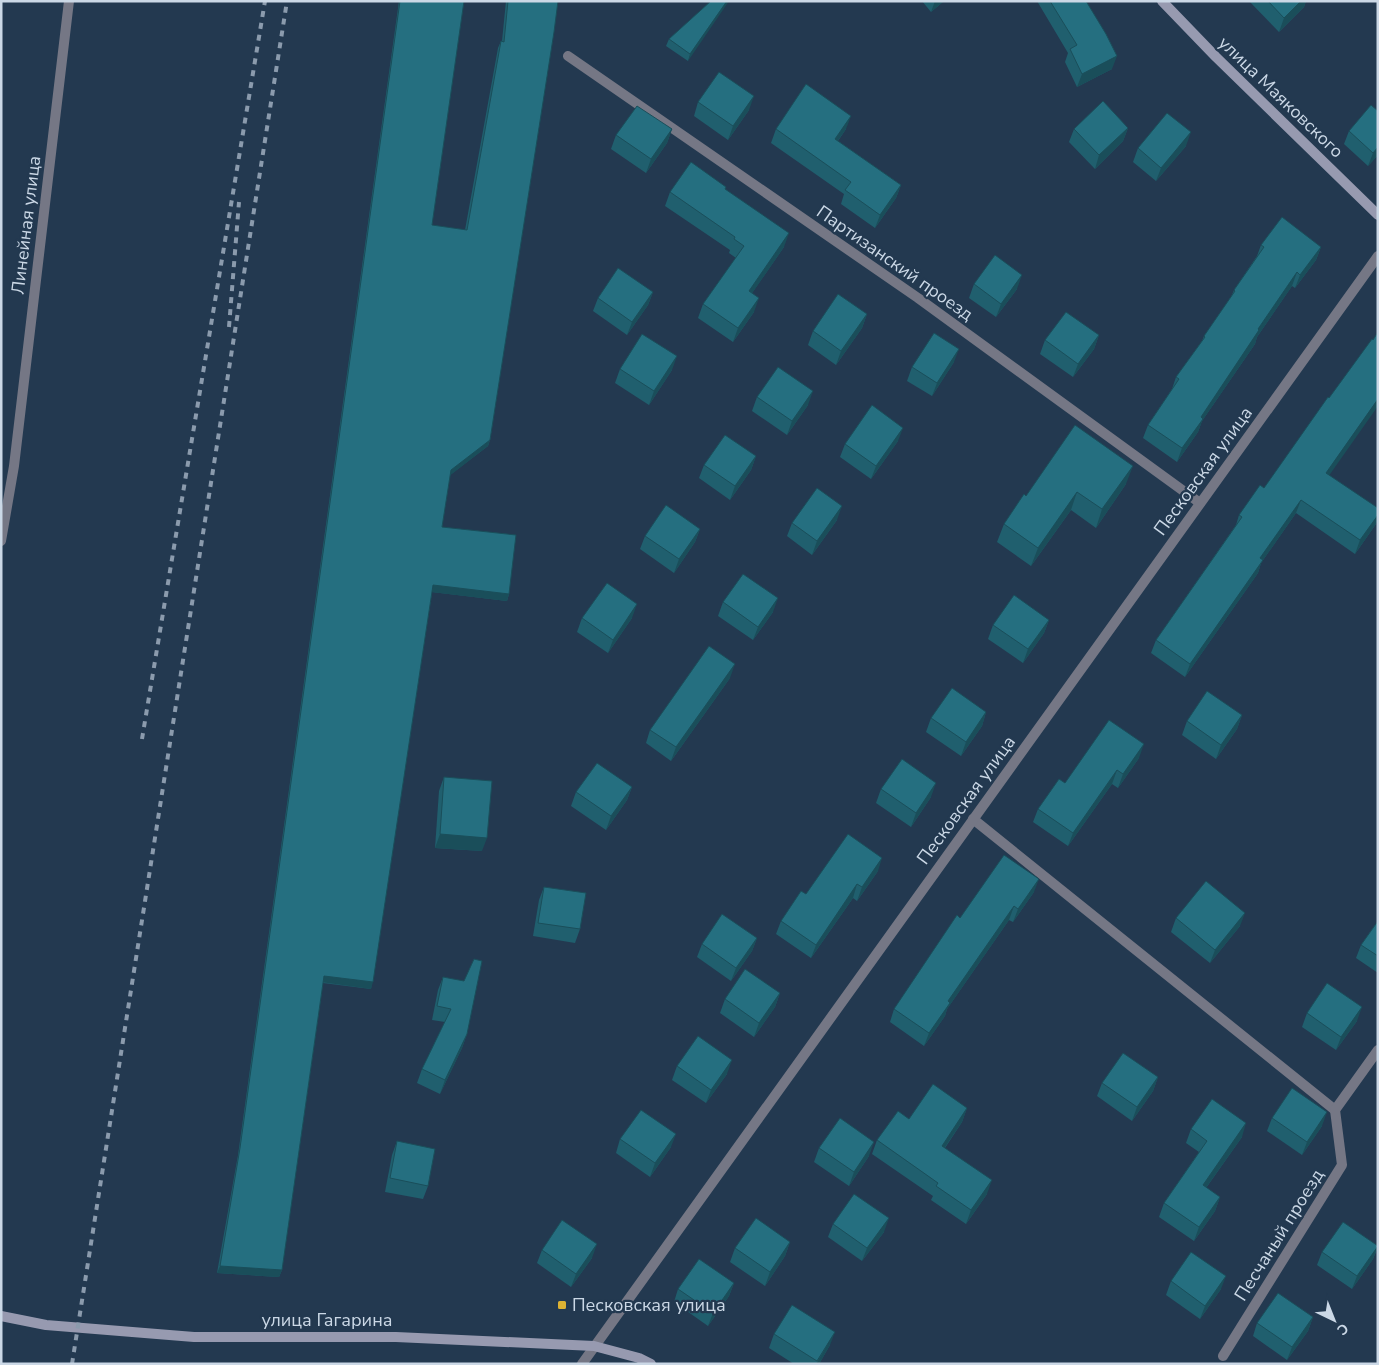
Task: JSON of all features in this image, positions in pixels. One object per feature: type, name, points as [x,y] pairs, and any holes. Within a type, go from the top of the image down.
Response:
[{"type":"main road","name":"улица Маяковского","points":[[1162,1],[1216,57],[1378,216]]},
{"type":"main road","name":"улица Гагарина","points":[[1,1316],[46,1326],[194,1336],[396,1336],[594,1346],[639,1358],[651,1364]]},
{"type":"street","name":"Линейная улица","points":[[1,541],[14,466],[69,1]]},
{"type":"street","name":"Партизанский проезд","points":[[568,56],[918,298],[1200,503]]},
{"type":"street","name":"Песковская улица","points":[[582,1364],[1378,256]]},
{"type":"street","points":[[973,819],[1335,1110],[1378,1050]]},
{"type":"street","name":"Песчаный проезд","points":[[1223,1356],[1342,1164],[1335,1110]]},
{"type":"building","points":[[400,1],[464,1],[432,225],[467,230],[501,41],[504,42],[508,1],[558,1],[490,440],[451,470],[442,527],[516,535],[509,594],[433,585],[373,982],[324,976],[282,1270],[220,1266],[240,1148]]},
{"type":"building","points":[[711,1],[727,1],[690,54],[669,39]]},
{"type":"building","points":[[1050,1],[1086,1],[1117,56],[1082,74],[1070,49],[1077,45]]},
{"type":"building","points":[[1268,1],[1301,1],[1284,18]]},
{"type":"building","points":[[719,72],[754,96],[733,126],[698,102]]},
{"type":"building","points":[[806,84],[851,116],[835,139],[901,185],[880,215],[845,190],[851,182],[776,129]]},
{"type":"building","points":[[1103,101],[1128,128],[1099,155],[1074,129]]},
{"type":"building","points":[[1371,105],[1378,111],[1378,147],[1373,153],[1349,131]]},
{"type":"building","points":[[637,106],[672,129],[651,159],[616,135]]},
{"type":"building","points":[[1167,113],[1191,132],[1161,168],[1138,148]]},
{"type":"building","points":[[691,162],[726,187],[725,189],[789,233],[749,291],[759,298],[738,328],[703,304],[744,246],[734,239],[735,237],[670,192]]},
{"type":"building","points":[[1282,217],[1321,247],[1300,275],[1297,272],[1201,417],[1203,419],[1182,448],[1148,425],[1179,379],[1176,377],[1205,337],[1234,290],[1264,247],[1261,245]]},
{"type":"building","points":[[995,255],[1022,275],[1001,304],[974,284]]},
{"type":"building","points":[[618,268],[653,292],[632,322],[598,298]]},
{"type":"building","points":[[838,294],[867,314],[841,351],[813,331]]},
{"type":"building","points":[[1066,312],[1099,335],[1078,364],[1045,340]]},
{"type":"building","points":[[1378,332],[1378,399],[1326,473],[1378,508],[1378,515],[1360,540],[1301,500],[1260,558],[1263,560],[1190,664],[1156,640],[1242,517],[1239,515],[1260,485],[1264,488],[1328,397]]},
{"type":"building","points":[[934,333],[959,349],[937,383],[912,367]]},
{"type":"building","points":[[642,334],[677,356],[654,391],[620,369]]},
{"type":"building","points":[[778,367],[813,391],[792,421],[757,397]]},
{"type":"building","points":[[872,405],[903,428],[876,466],[845,444]]},
{"type":"building","points":[[1075,425],[1133,466],[1102,509],[1077,492],[1038,548],[1004,524],[1024,494],[1026,496]]},
{"type":"building","points":[[725,435],[756,456],[735,486],[704,465]]},
{"type":"building","points":[[817,488],[842,506],[817,541],[792,523]]},
{"type":"building","points":[[666,505],[700,529],[679,559],[645,536]]},
{"type":"building","points":[[743,574],[778,598],[758,627],[723,602]]},
{"type":"building","points":[[607,583],[637,604],[613,640],[582,618]]},
{"type":"building","points":[[1014,595],[1049,620],[1028,649],[993,625]]},
{"type":"building","points":[[709,646],[735,664],[676,747],[650,730]]},
{"type":"building","points":[[952,688],[986,712],[966,742],[931,718]]},
{"type":"building","points":[[1207,691],[1242,715],[1221,745],[1187,721]]},
{"type":"building","points":[[1109,720],[1144,744],[1123,774],[1117,770],[1073,833],[1038,809],[1059,779],[1065,783]]},
{"type":"building","points":[[902,759],[936,783],[916,813],[881,789]]},
{"type":"building","points":[[597,763],[632,787],[611,816],[576,792]]},
{"type":"building","points":[[444,777],[492,781],[487,838],[440,834]]},
{"type":"building","points":[[848,834],[882,858],[862,887],[857,884],[816,945],[781,921],[801,891],[806,894]]},
{"type":"building","points":[[1004,855],[1039,879],[1018,909],[1014,906],[948,1001],[950,1003],[929,1033],[894,1009],[957,915],[960,918]]},
{"type":"building","points":[[1206,881],[1245,913],[1215,950],[1176,918]]},
{"type":"building","points":[[544,887],[586,893],[580,929],[538,923]]},
{"type":"building","points":[[722,914],[757,938],[736,968],[702,944]]},
{"type":"building","points":[[1378,921],[1378,956],[1361,945]]},
{"type":"building","points":[[474,959],[482,961],[467,1034],[445,1080],[422,1069],[451,1009],[437,1006],[443,977],[464,981]]},
{"type":"building","points":[[745,969],[780,993],[759,1023],[725,999]]},
{"type":"building","points":[[1327,983],[1362,1007],[1341,1037],[1307,1013]]},
{"type":"building","points":[[698,1036],[732,1060],[711,1090],[677,1066]]},
{"type":"building","points":[[1123,1053],[1158,1077],[1137,1107],[1102,1083]]},
{"type":"building","points":[[933,1084],[967,1108],[942,1146],[992,1180],[971,1210],[936,1186],[938,1183],[877,1140],[898,1111],[909,1119]]},
{"type":"building","points":[[1292,1088],[1327,1112],[1307,1142],[1272,1118]]},
{"type":"building","points":[[1212,1099],[1246,1123],[1203,1185],[1220,1197],[1199,1227],[1164,1203],[1207,1141],[1191,1129]]},
{"type":"building","points":[[641,1110],[676,1134],[655,1163],[620,1139]]},
{"type":"building","points":[[840,1118],[874,1142],[854,1172],[819,1148]]},
{"type":"building","points":[[397,1141],[435,1149],[428,1186],[390,1178]]},
{"type":"building","points":[[854,1194],[889,1218],[867,1248],[833,1224]]},
{"type":"building","points":[[756,1218],[790,1242],[770,1272],[735,1248]]},
{"type":"building","points":[[562,1220],[597,1244],[576,1274],[542,1250]]},
{"type":"building","points":[[1343,1222],[1378,1246],[1357,1276],[1322,1252]]},
{"type":"building","points":[[1191,1252],[1226,1276],[1205,1306],[1171,1281]]},
{"type":"building","points":[[699,1259],[734,1283],[713,1313],[678,1289]]},
{"type":"building","points":[[1278,1293],[1313,1317],[1292,1347],[1257,1323]]},
{"type":"building","points":[[792,1305],[835,1332],[817,1361],[774,1334]]},
{"type":"railway","points":[[142,739],[265,1]]},
{"type":"railway","points":[[72,1364],[287,1]]},
{"type":"railway","points":[[229,327],[239,202]]},
{"type":"place","name":"Песковская улица","points":[[562,1305]]}]
